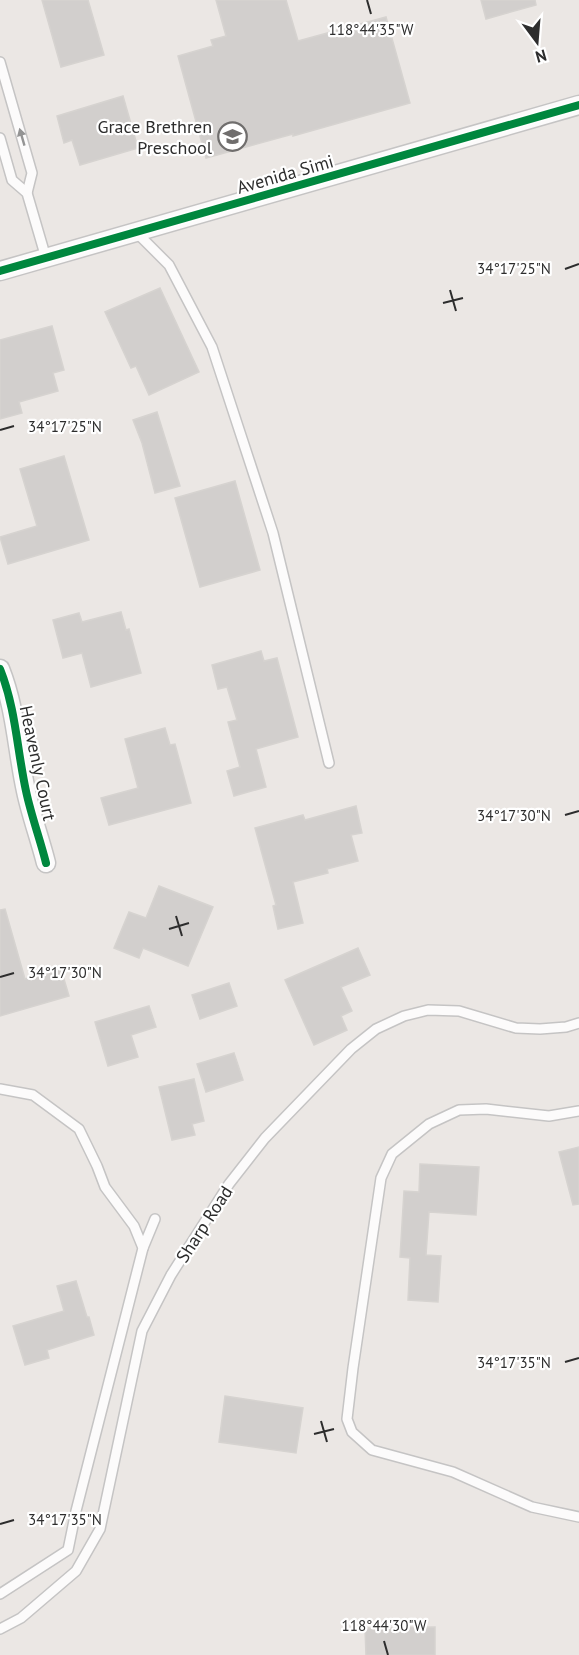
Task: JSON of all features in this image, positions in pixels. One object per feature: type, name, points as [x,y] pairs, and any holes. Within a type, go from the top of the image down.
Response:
[{"type":"street","name":"Avenida Simi","points":[[0,272],[579,105]]},
{"type":"street","name":"Heavenly Court","points":[[0,669],[17,728],[26,791],[46,863]]},
{"type":"lane","points":[[0,62],[32,173],[27,193],[46,258]]},
{"type":"lane","points":[[0,138],[12,180],[27,193]]},
{"type":"lane","points":[[136,232],[169,265],[213,347],[273,533],[329,763]]},
{"type":"lane","name":"Sharp Road","points":[[0,1629],[21,1618],[76,1571],[99,1529],[142,1331],[171,1275],[229,1184],[265,1138],[351,1049],[376,1029],[404,1016],[428,1010],[459,1011],[516,1028],[540,1029],[566,1027],[579,1023]]},
{"type":"lane","points":[[0,1089],[33,1095],[78,1129],[105,1187],[134,1226],[143,1248]]},
{"type":"lane","points":[[579,1111],[549,1116],[486,1109],[459,1110],[429,1124],[392,1154],[381,1178],[347,1419],[352,1432],[372,1450],[453,1472],[532,1507],[579,1517]]},
{"type":"lane","points":[[0,1594],[68,1550],[143,1248],[155,1219]]},
{"type":"building","points":[[42,0],[88,0],[104,55],[61,67]]},
{"type":"building","points":[[216,0],[286,0],[298,41],[386,17],[410,103],[206,158],[178,56],[213,46],[211,40],[226,36]]},
{"type":"building","points":[[481,0],[535,0],[536,5],[486,19]]},
{"type":"building","points":[[123,96],[138,148],[80,165],[72,140],[64,143],[57,116]]},
{"type":"building","points":[[160,288],[199,372],[149,395],[136,366],[131,368],[105,312]]},
{"type":"building","points":[[52,326],[64,370],[53,373],[58,391],[19,402],[22,413],[0,419],[0,340]]},
{"type":"building","points":[[157,412],[180,486],[155,493],[142,443],[133,420]]},
{"type":"building","points":[[64,456],[89,540],[8,564],[0,537],[37,526],[20,469]]},
{"type":"building","points":[[235,481],[260,570],[200,587],[175,498]]},
{"type":"building","points":[[121,612],[126,630],[129,629],[141,673],[91,687],[82,653],[63,658],[53,620],[79,613],[82,622]]},
{"type":"building","points":[[261,651],[264,661],[277,658],[298,737],[256,749],[266,787],[234,796],[227,771],[240,767],[228,722],[237,720],[227,687],[218,689],[212,665]]},
{"type":"building","points":[[165,728],[170,745],[175,744],[191,803],[109,825],[101,798],[138,788],[125,739]]},
{"type":"building","points":[[356,806],[362,833],[351,835],[358,861],[327,869],[328,873],[293,882],[303,923],[278,929],[273,906],[276,905],[255,828],[303,815],[305,820]]},
{"type":"building","points":[[159,886],[213,907],[188,966],[143,948],[139,958],[114,948],[129,912],[146,918]]},
{"type":"building","points":[[5,909],[25,979],[61,969],[69,996],[0,1016],[0,910]]},
{"type":"building","points":[[358,948],[370,975],[341,987],[352,1011],[341,1016],[347,1030],[314,1045],[285,980]]},
{"type":"building","points":[[229,983],[237,1006],[200,1019],[192,995]]},
{"type":"building","points":[[149,1006],[156,1027],[131,1035],[138,1057],[108,1066],[95,1022]]},
{"type":"building","points":[[234,1053],[243,1080],[206,1092],[197,1064]]},
{"type":"building","points":[[194,1079],[204,1121],[192,1124],[195,1135],[172,1140],[159,1087]]},
{"type":"building","points":[[579,1147],[579,1204],[573,1205],[559,1152]]},
{"type":"building","points":[[420,1164],[479,1167],[476,1215],[429,1212],[426,1255],[441,1256],[438,1302],[408,1300],[410,1258],[400,1257],[404,1191],[419,1192]]},
{"type":"building","points":[[76,1281],[94,1335],[47,1350],[49,1358],[25,1365],[13,1326],[64,1311],[57,1286]]},
{"type":"building","points":[[225,1396],[303,1408],[296,1453],[219,1442]]},
{"type":"building","points":[[435,1627],[435,1655],[366,1655],[365,1628]]},
{"type":"cycle path","points":[[0,271],[579,105]]},
{"type":"cycle path","points":[[0,669],[13,714],[28,800],[46,863]]},
{"type":"place","name":"Grace Brethren Preschool","points":[[233,136]]}]
